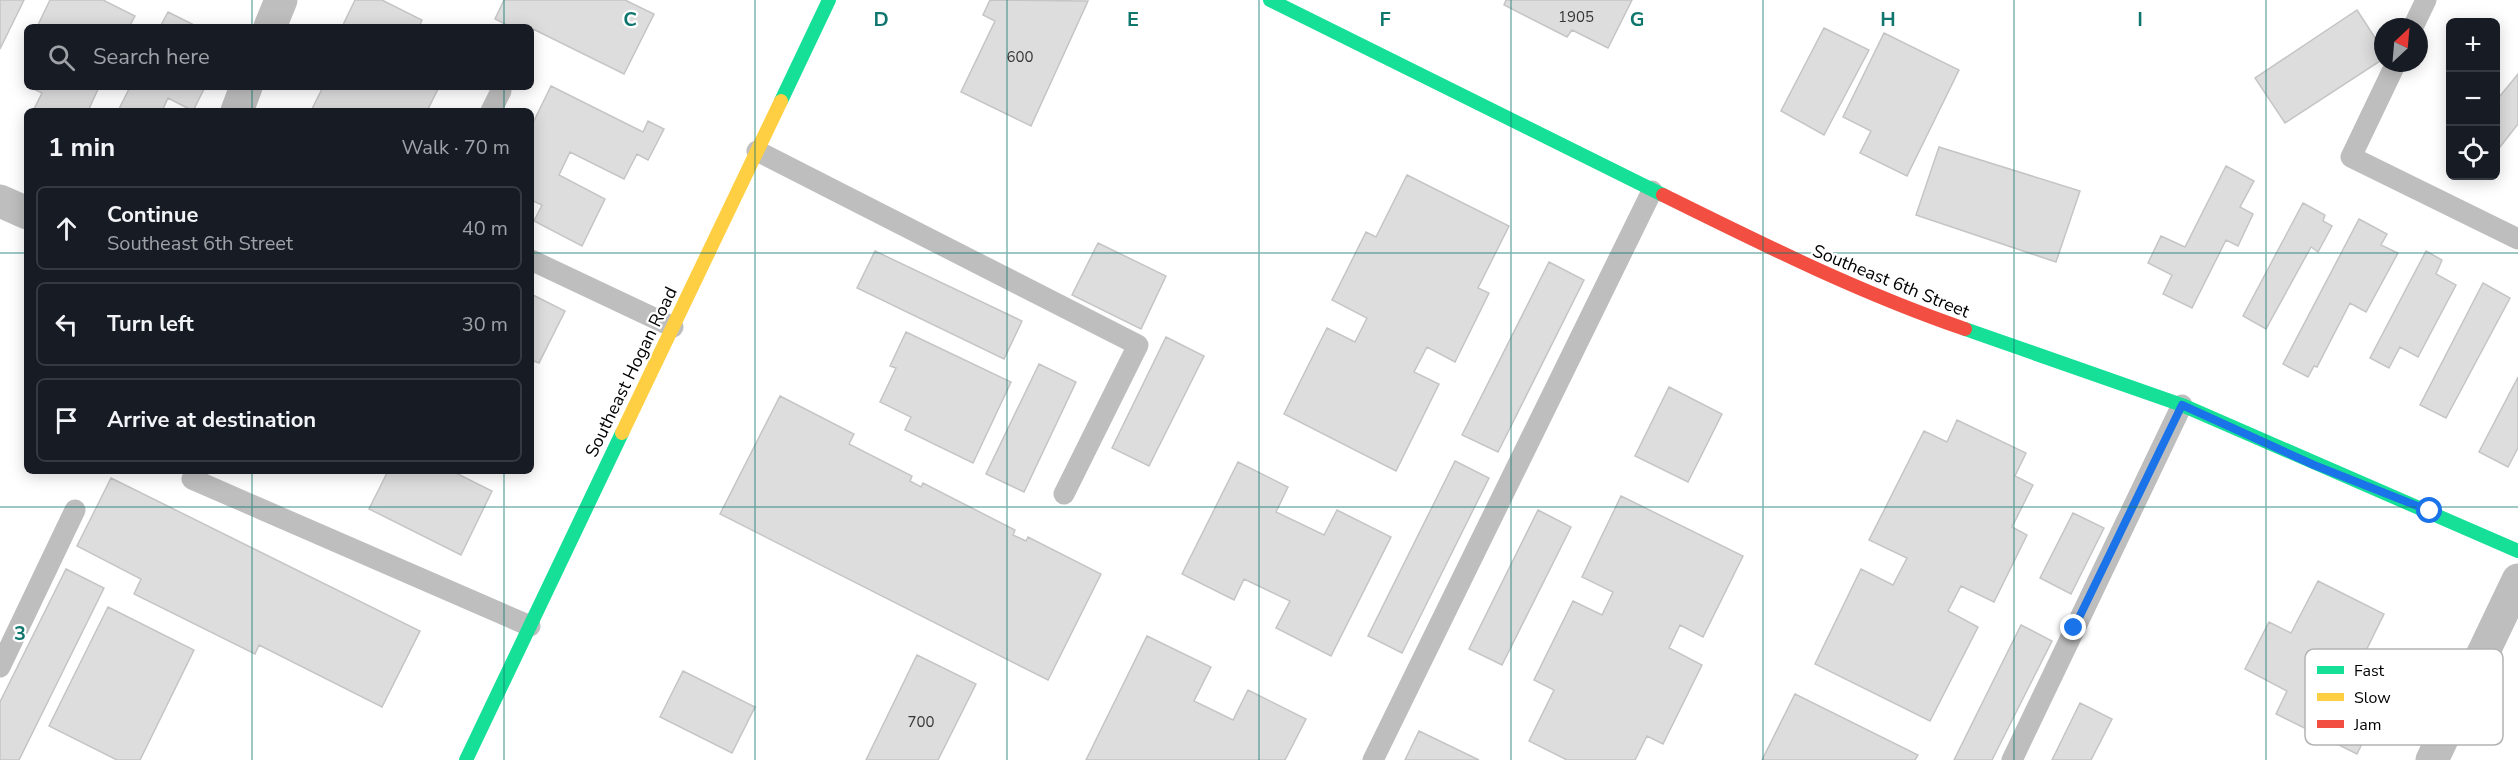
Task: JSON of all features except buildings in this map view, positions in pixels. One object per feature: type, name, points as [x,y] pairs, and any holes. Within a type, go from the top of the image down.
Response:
[{"type":"street","points":[[271,24],[281,0]]},
{"type":"street","name":"Southeast Hogan Road","points":[[466,760],[829,0]]},
{"type":"street","name":"Southeast 6th Street","points":[[1283,3],[1652,191],[1802,264],[1898,306],[2102,375],[2182,405],[2314,465],[2518,550]]},
{"type":"street","points":[[238,108],[245,90]]},
{"type":"street","points":[[0,201],[24,212]]},
{"type":"street","points":[[2485,649],[2518,580]]},
{"type":"street","points":[[2432,760],[2439,745]]},
{"type":"lane","points":[[2417,18],[2426,0]]},
{"type":"lane","points":[[2392,72],[2351,157],[2518,239]]},
{"type":"lane","points":[[492,108],[501,91]]},
{"type":"lane","points":[[757,152],[1138,345],[1064,494]]},
{"type":"lane","points":[[1372,760],[1652,191]]},
{"type":"lane","points":[[534,261],[672,327]]},
{"type":"lane","points":[[2012,760],[2182,405]]},
{"type":"lane","points":[[192,479],[530,626]]},
{"type":"lane","points":[[0,667],[75,510]]},
{"type":"traffic: fast","points":[[781,101],[829,0]]},
{"type":"traffic: fast","points":[[1270,0],[1663,195]]},
{"type":"traffic: fast","points":[[1965,329],[2182,405],[2518,551]]},
{"type":"traffic: fast","points":[[466,760],[622,433]]},
{"type":"traffic: slow","points":[[622,433],[781,101]]},
{"type":"traffic: jam","points":[[1663,195],[1849,284],[1965,329]]},
{"type":"route","points":[[2074,628],[2182,405],[2314,465],[2430,511]]}]
